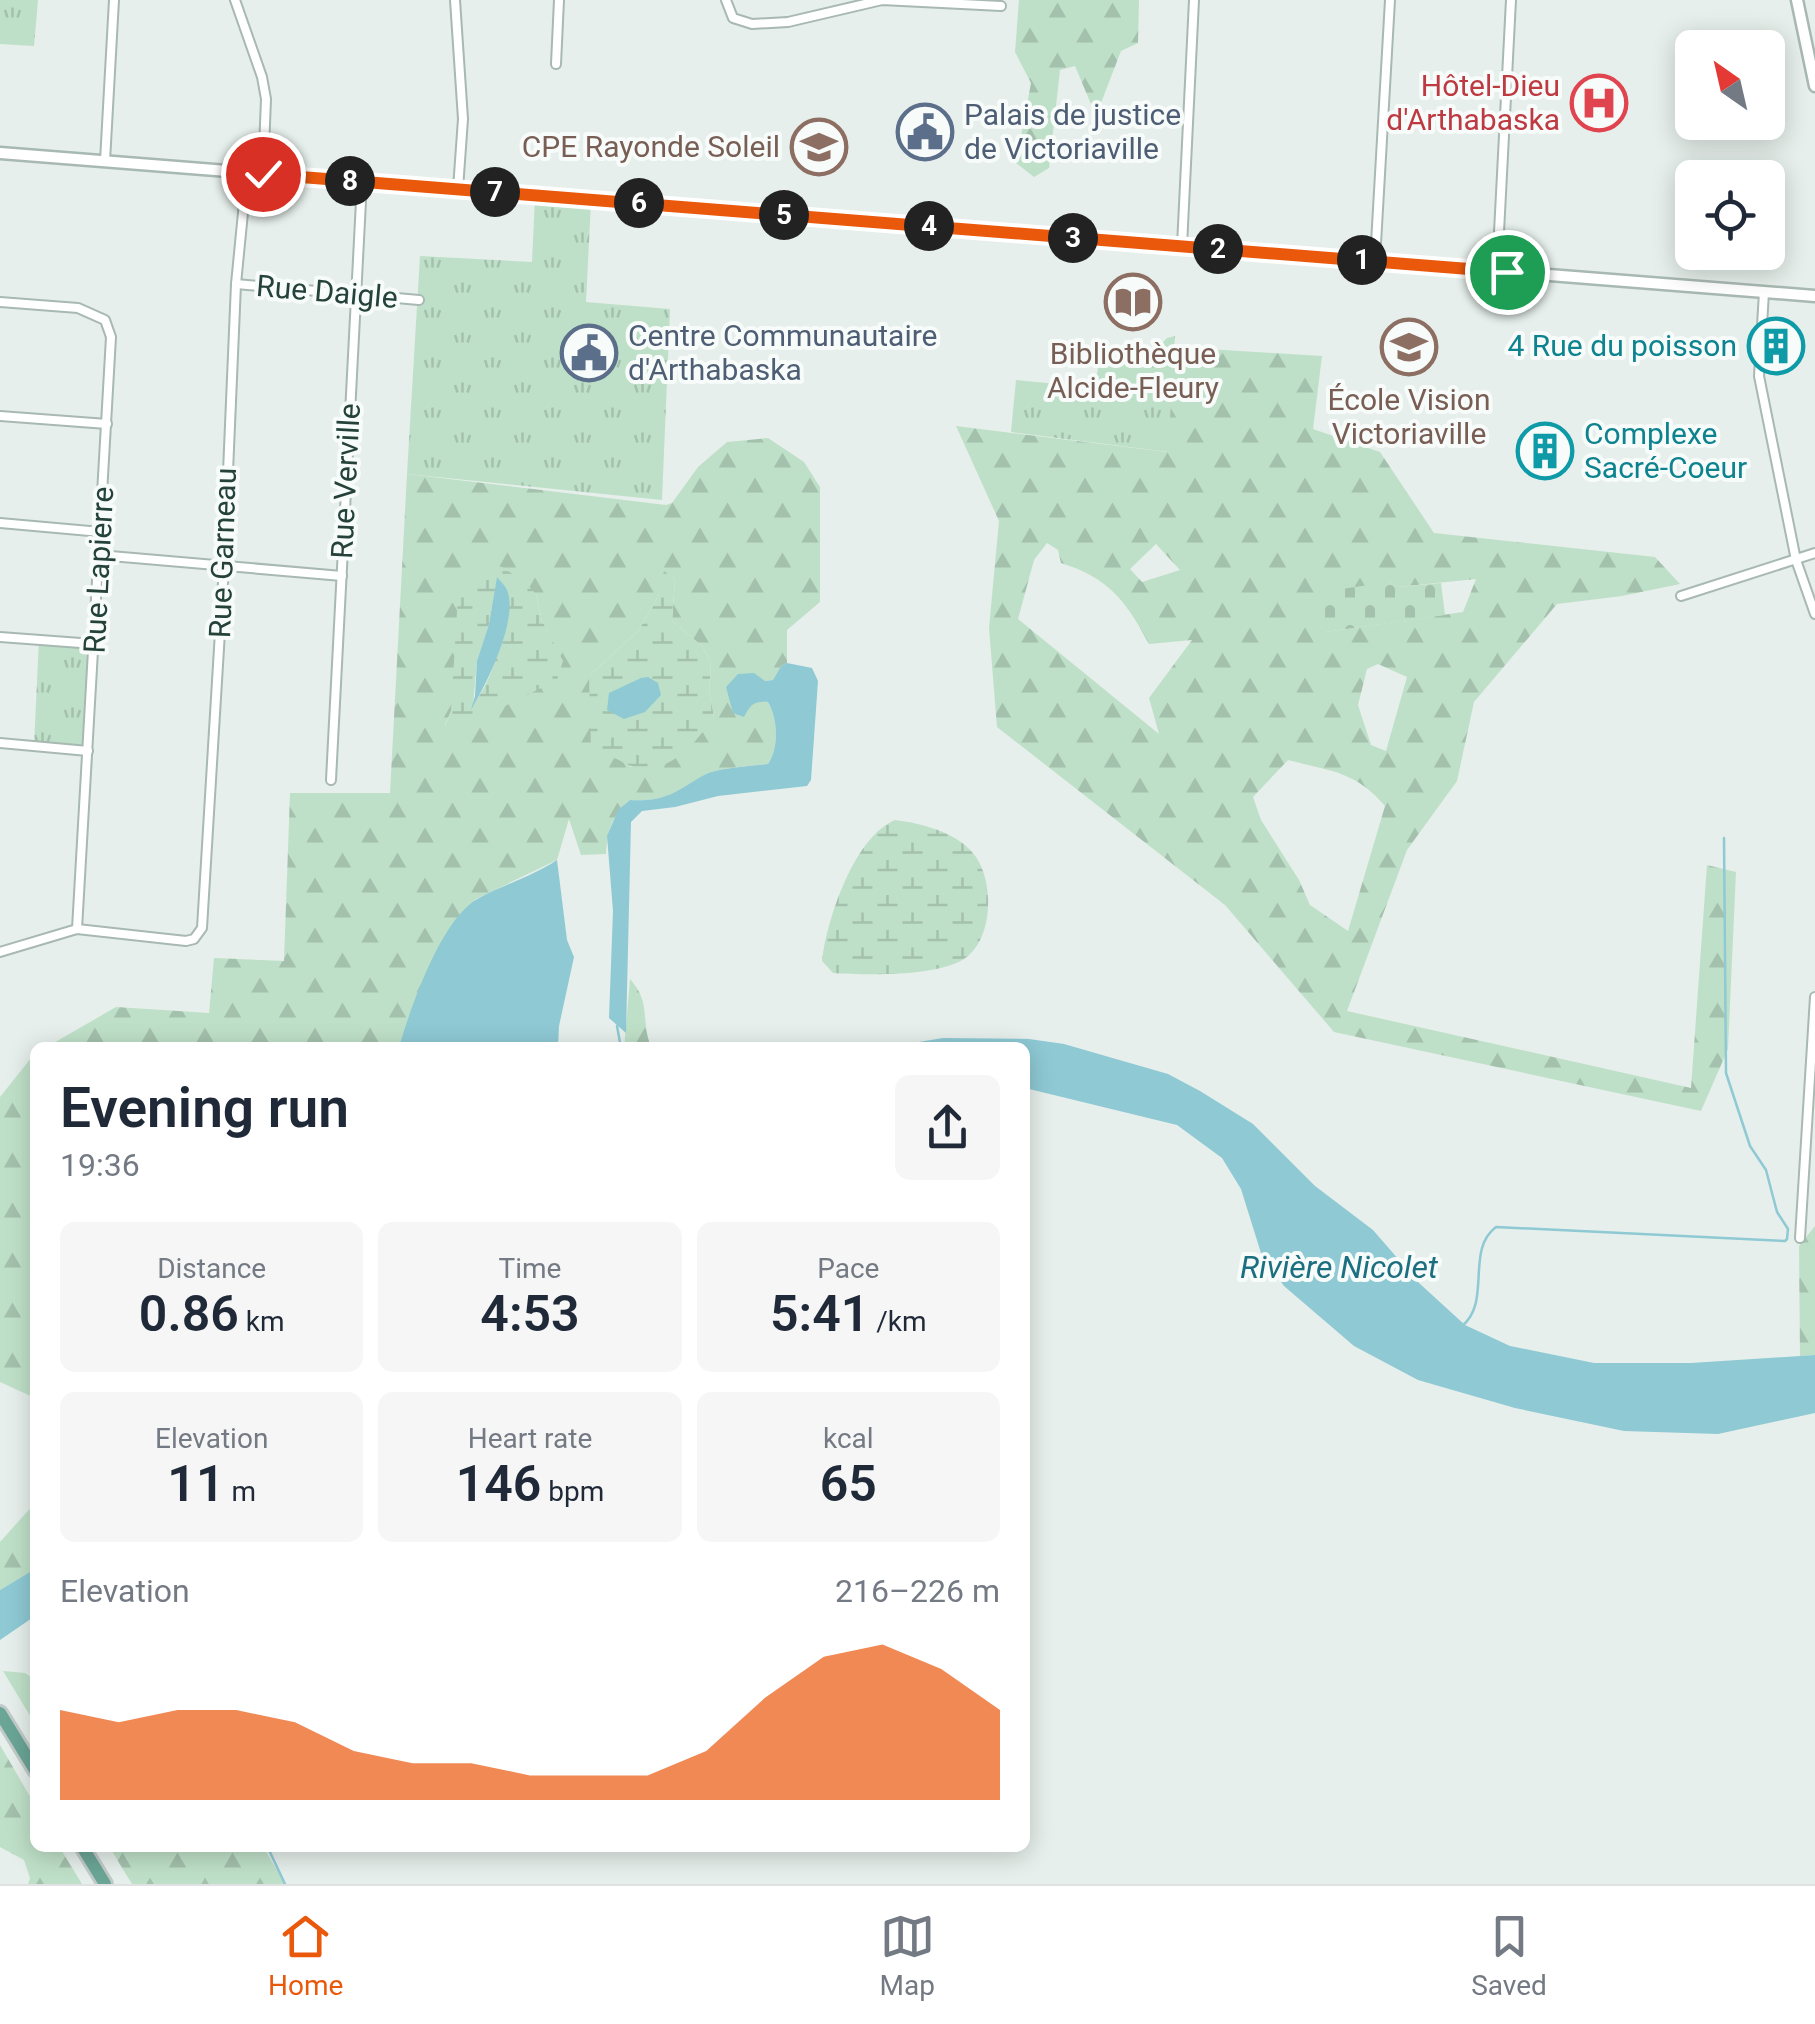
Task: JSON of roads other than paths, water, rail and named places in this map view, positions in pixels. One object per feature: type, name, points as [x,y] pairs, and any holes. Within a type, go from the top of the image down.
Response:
[{"type":"main road","points":[[0,1713],[30,1762]]},
{"type":"main road","points":[[85,1852],[105,1884]]},
{"type":"street","points":[[105,161],[114,0]]},
{"type":"street","points":[[234,0],[266,98],[263,174]]},
{"type":"street","points":[[455,0],[463,119],[458,189]]},
{"type":"street","points":[[556,64],[559,0]]},
{"type":"street","points":[[726,0],[733,18],[752,24],[788,22],[882,0],[1000,6]]},
{"type":"street","points":[[1182,246],[1194,0]]},
{"type":"street","points":[[1375,261],[1390,0]]},
{"type":"street","points":[[1498,271],[1512,0]]},
{"type":"street","points":[[1797,0],[1815,86]]},
{"type":"street","points":[[0,153],[1815,296]]},
{"type":"street","name":"Rue Garneau","points":[[77,929],[186,941],[202,928],[236,284],[247,172]]},
{"type":"street","name":"Rue Verville","points":[[331,780],[362,182]]},
{"type":"street","name":"Rue Daigle","points":[[236,284],[419,300]]},
{"type":"street","points":[[1764,292],[1759,376],[1796,560],[1815,614]]},
{"type":"street","name":"Rue Lapierre","points":[[0,302],[78,308],[104,320],[112,345],[77,929]]},
{"type":"street","points":[[0,416],[107,424]]},
{"type":"street","points":[[0,524],[101,532]]},
{"type":"street","points":[[1681,596],[1815,553]]},
{"type":"street","points":[[100,556],[342,576]]},
{"type":"street","points":[[0,637],[94,644]]},
{"type":"street","points":[[0,743],[88,751]]},
{"type":"street","points":[[0,952],[77,929]]},
{"type":"street","points":[[1800,1238],[1815,998]]},
{"type":"water","points":[[497,577],[507,590],[509,617],[499,652],[471,710],[477,661],[489,624]]},
{"type":"water","points":[[787,663],[812,668],[818,681],[811,780],[807,786],[718,796],[642,811],[631,822],[626,1033],[609,1018],[613,911],[607,836],[618,810],[630,800],[670,795],[710,773],[768,764],[776,733],[768,702],[753,705],[744,717],[733,713],[726,687],[738,674],[754,673],[765,681],[773,680]]},
{"type":"water","points":[[641,678],[658,683],[661,695],[645,712],[624,719],[607,710],[609,693]]},
{"type":"water","points":[[557,860],[567,940],[574,957],[558,1042],[401,1042],[429,965],[452,924],[479,898]]},
{"type":"water","name":"Rivière Nicolet","points":[[943,1038],[1029,1039],[1064,1044],[1168,1074],[1253,1124],[1315,1186],[1373,1230],[1419,1283],[1465,1325],[1510,1346],[1594,1363],[1691,1363],[1815,1355],[1815,1413],[1718,1434],[1624,1431],[1515,1408],[1418,1380],[1354,1346],[1284,1286],[1261,1253],[1241,1189],[1222,1158],[1177,1125],[1030,1089],[1030,1042],[919,1042]]},
{"type":"water","points":[[30,1572],[30,1619],[0,1640],[0,1590]]},
{"type":"waterway","points":[[1462,1326],[1476,1304],[1482,1249],[1496,1227],[1787,1239],[1788,1229],[1777,1212],[1766,1170],[1750,1146],[1726,1073],[1724,838]]},
{"type":"waterway","points":[[617,1026],[620,1042]]},
{"type":"waterway","points":[[270,1852],[285,1884]]},
{"type":"place","name":"Hôtel-Dieu d'Arthabaska","points":[[1599,103]]},
{"type":"place","name":"Palais de justice de Victoriaville","points":[[925,132]]},
{"type":"place","name":"CPE Rayonde Soleil","points":[[819,147]]},
{"type":"place","name":"Bibliothèque Alcide-Fleury","points":[[1133,302]]},
{"type":"place","name":"4 Rue du poisson","points":[[1776,346]]},
{"type":"place","name":"École Vision Victoriaville","points":[[1409,347]]},
{"type":"place","name":"Centre Communautaire d'Arthabaska","points":[[589,353]]},
{"type":"place","name":"Complexe Sacré-Coeur","points":[[1545,451]]}]
